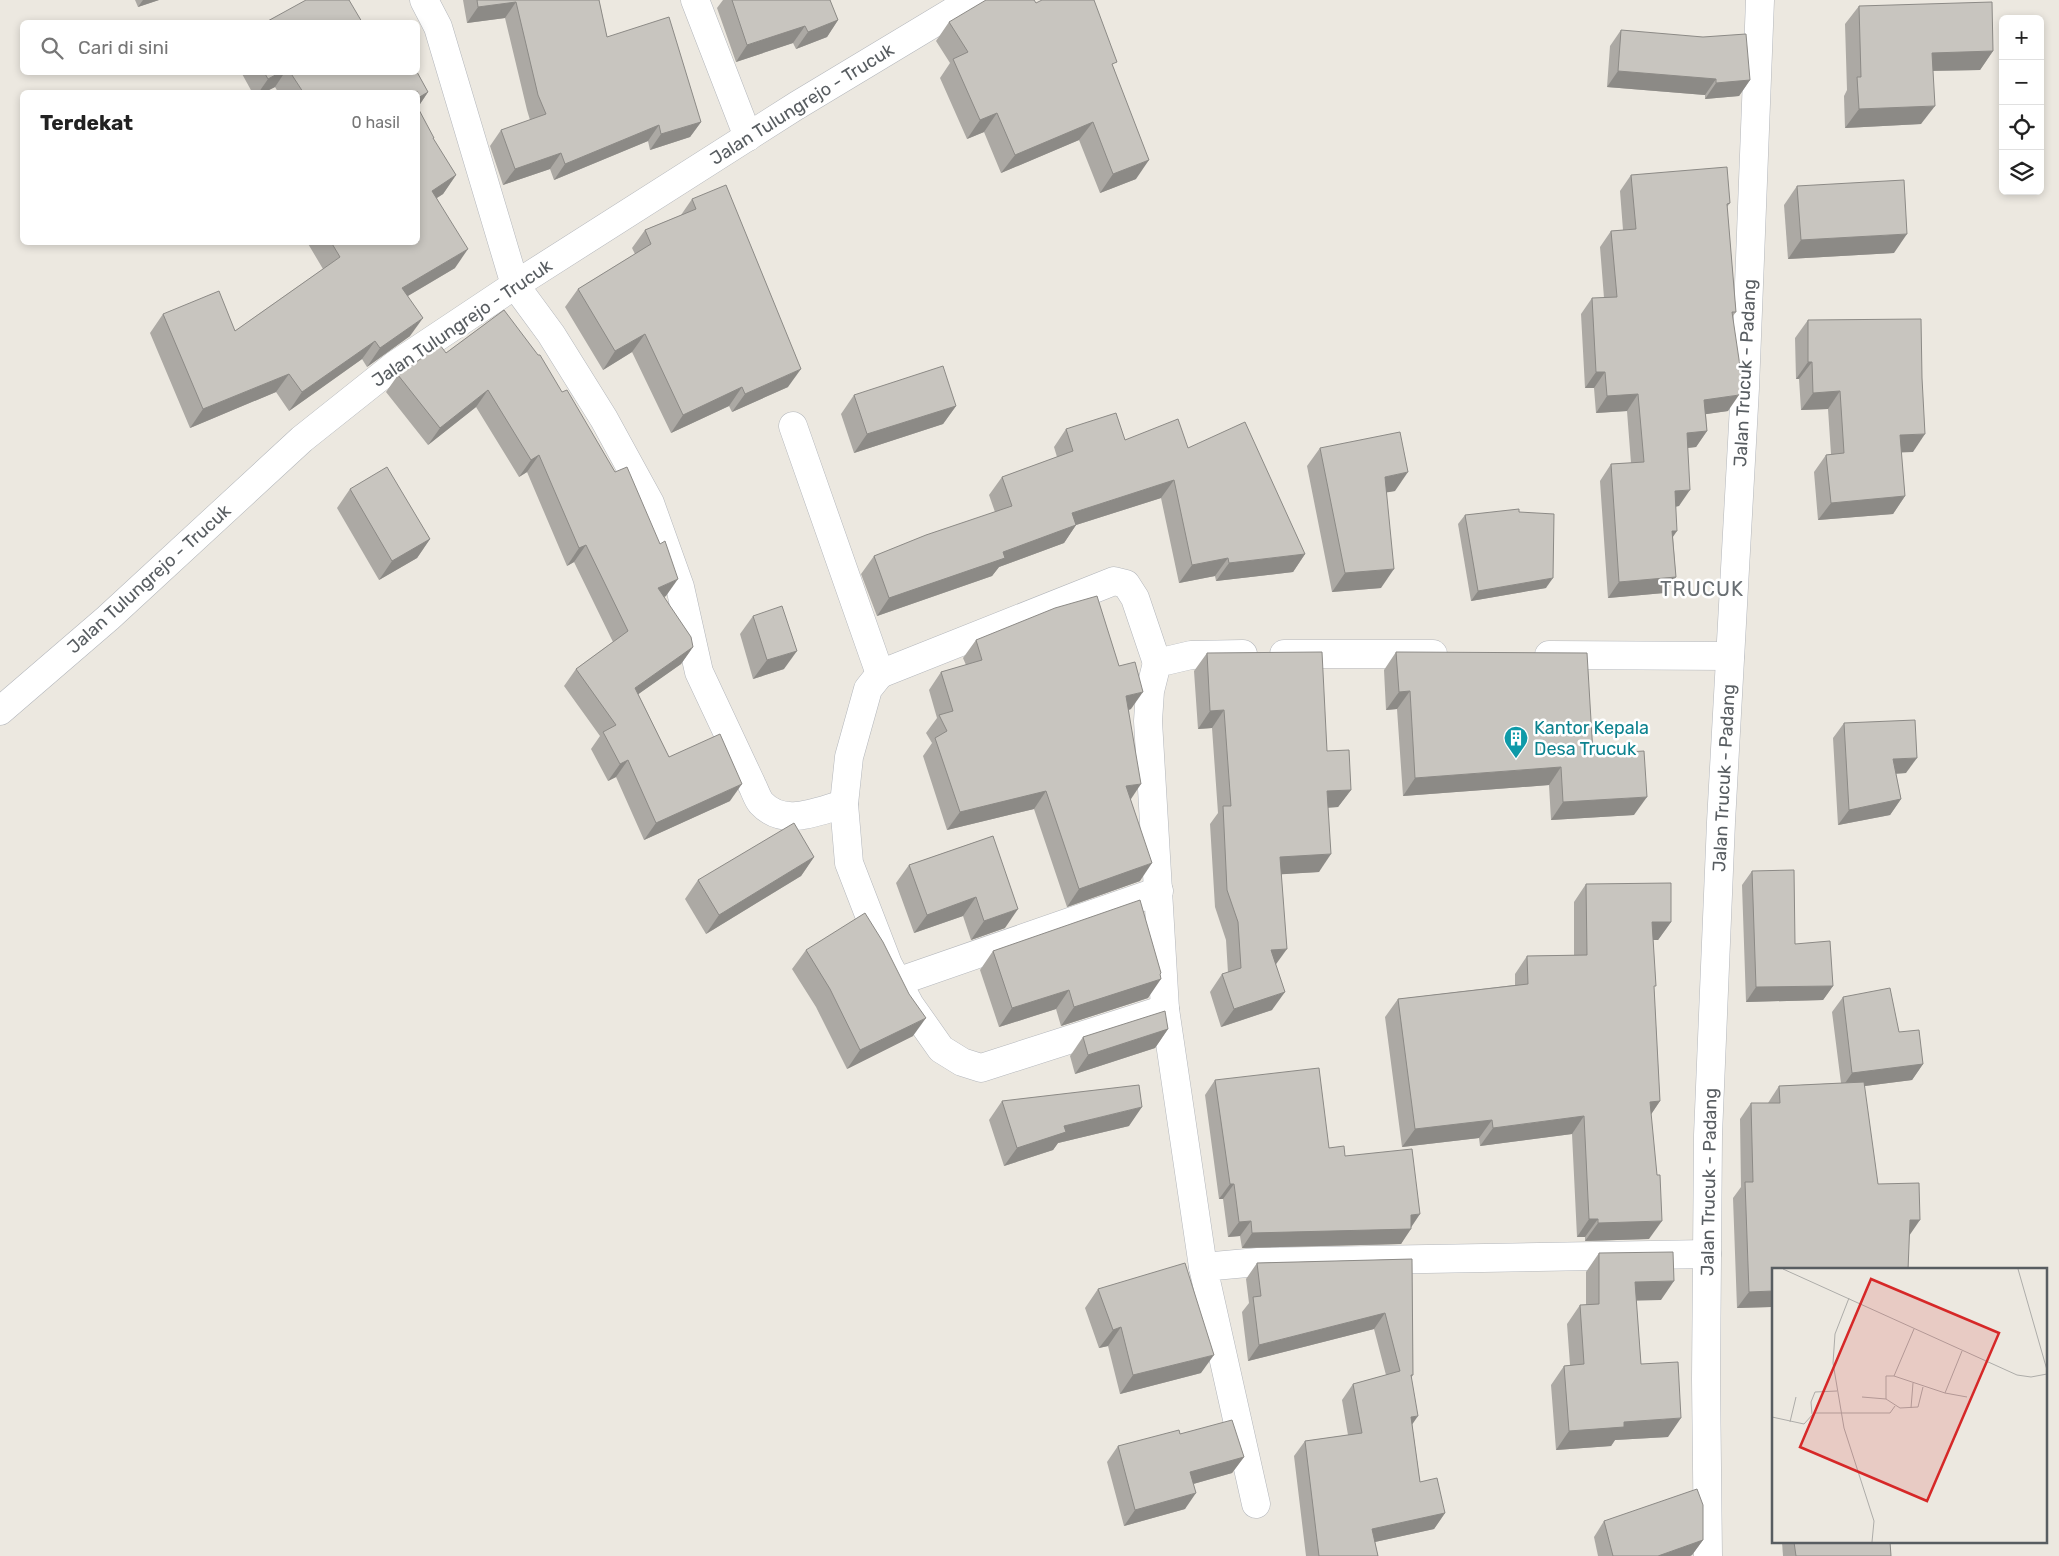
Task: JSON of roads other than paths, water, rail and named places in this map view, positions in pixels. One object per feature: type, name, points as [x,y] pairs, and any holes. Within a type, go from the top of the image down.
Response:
[{"type":"street","points":[[424,0],[438,27],[515,285],[550,334],[604,419],[650,503],[680,587],[699,672],[761,803],[779,816],[795,818],[844,804]]},
{"type":"street","points":[[695,0],[748,137]]},
{"type":"street","name":"Jalan Tulungrejo - Trucuk","points":[[0,711],[108,618],[302,439],[395,365],[515,285],[748,137],[972,0]]},
{"type":"street","name":"Jalan Trucuk - Padang","points":[[1708,1556],[1708,1135],[1730,656],[1745,388],[1760,0]]},
{"type":"street","points":[[793,426],[880,674]]},
{"type":"street","points":[[1165,1009],[981,1068],[962,1062],[941,1049],[910,1006],[888,964],[849,863],[844,804],[849,757],[862,704],[868,688],[880,674],[1114,581],[1126,584],[1135,598],[1157,663],[1150,691],[1148,721],[1165,1009],[1202,1267],[1256,1504]]},
{"type":"street","points":[[1157,663],[1191,655],[1462,654]]},
{"type":"street","points":[[1522,654],[1730,656]]},
{"type":"street","points":[[897,982],[1158,891]]},
{"type":"street","points":[[1202,1267],[1258,1262],[1707,1254]]},
{"type":"place","name":"Kantor Kepala Desa Trucuk","points":[[1516,759]]},
{"type":"district","name":"TRUCUK","points":[[1702,589]]}]
